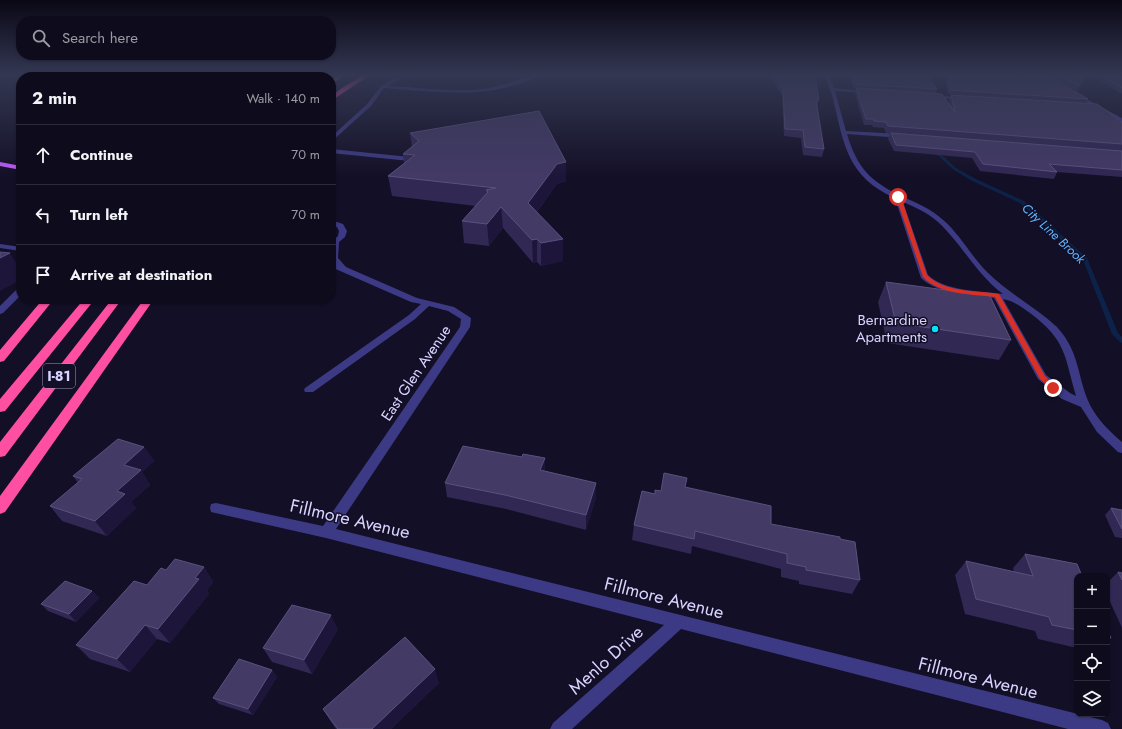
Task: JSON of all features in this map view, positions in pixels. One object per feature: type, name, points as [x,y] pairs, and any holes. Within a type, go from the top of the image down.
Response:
[{"type":"highway","points":[[0,358],[46,304]]},
{"type":"highway","name":"I-81","points":[[0,408],[86,304]]},
{"type":"highway","name":"I-81","points":[[0,452],[113,304]]},
{"type":"highway","points":[[0,508],[145,304]]},
{"type":"main road","points":[[0,164],[16,167]]},
{"type":"street","points":[[336,136],[365,109]]},
{"type":"street","points":[[837,109],[848,149],[859,170],[867,179],[881,189],[930,213],[946,226],[993,282],[1037,313],[1061,338],[1072,356],[1085,405],[1102,431],[1122,448]]},
{"type":"street","points":[[1102,109],[1122,120]]},
{"type":"street","points":[[843,132],[908,137]]},
{"type":"street","points":[[336,152],[410,159]]},
{"type":"street","points":[[898,197],[924,276],[931,283],[944,288],[1016,298]]},
{"type":"street","points":[[336,224],[340,226],[343,232],[341,237],[336,241]]},
{"type":"street","points":[[0,246],[16,248]]},
{"type":"street","points":[[336,261],[343,270]]},
{"type":"street","name":"East Glen Avenue","points":[[326,532],[465,328],[466,318],[451,309],[414,300],[336,266]]},
{"type":"street","points":[[0,311],[16,295]]},
{"type":"street","points":[[997,296],[1042,377],[1066,396],[1085,405]]},
{"type":"street","points":[[309,390],[412,317],[427,303]]},
{"type":"street","name":"Fillmore Avenue","points":[[216,508],[326,532],[1102,729]]},
{"type":"street","name":"Menlo Drive","points":[[559,729],[679,621]]},
{"type":"building","points":[[784,109],[817,109],[824,149],[805,147],[803,130],[785,129]]},
{"type":"building","points":[[863,109],[953,109],[955,112],[954,109],[1104,109],[1122,122],[1122,144],[888,126],[886,122],[866,119]]},
{"type":"building","points":[[539,111],[566,162],[557,164],[528,203],[563,239],[541,243],[537,239],[532,240],[501,207],[487,224],[462,221],[488,192],[486,190],[496,188],[388,176],[415,155],[403,154],[419,141],[410,133]]},
{"type":"building","points":[[891,133],[1122,151],[1122,170],[1049,164],[1057,172],[983,164],[975,152],[896,145]]},
{"type":"building","points":[[0,252],[10,253],[0,258]]},
{"type":"building","points":[[886,282],[990,296],[1011,340],[896,323]]},
{"type":"building","points":[[118,439],[144,447],[124,465],[141,470],[117,491],[125,494],[95,521],[50,506],[82,479],[73,476]]},
{"type":"building","points":[[463,446],[522,457],[523,454],[545,458],[540,470],[596,483],[586,515],[505,495],[445,483]]},
{"type":"building","points":[[664,473],[687,478],[685,487],[771,506],[771,524],[840,537],[840,539],[855,542],[860,580],[806,570],[806,567],[787,563],[787,554],[695,531],[694,539],[634,525],[642,491],[655,494],[655,490],[661,491]]},
{"type":"building","points":[[1111,508],[1122,510],[1122,529]]},
{"type":"building","points":[[1025,554],[1077,564],[1081,573],[1074,573],[1074,629],[1052,625],[1049,617],[976,599],[966,561],[1033,576]]},
{"type":"building","points":[[175,559],[204,567],[195,578],[199,579],[158,629],[145,625],[117,659],[76,645],[134,581],[147,585],[161,568],[166,570]]},
{"type":"building","points":[[1118,572],[1122,573],[1122,580]]},
{"type":"building","points":[[65,581],[92,591],[69,614],[41,604]]},
{"type":"building","points":[[292,605],[331,615],[304,660],[263,648]]},
{"type":"building","points":[[405,637],[435,669],[372,729],[338,729],[323,709]]},
{"type":"building","points":[[239,659],[272,670],[248,709],[213,698]]},
{"type":"waterway","name":"City Line Brook","points":[[933,149],[955,169],[974,180],[1022,202],[1085,259],[1115,334],[1122,341]]},
{"type":"place","name":"Bernardine Apartments","points":[[935,329]]},
{"type":"route","points":[[898,197],[924,276],[931,283],[944,288],[997,296],[1042,377],[1053,388]]}]
